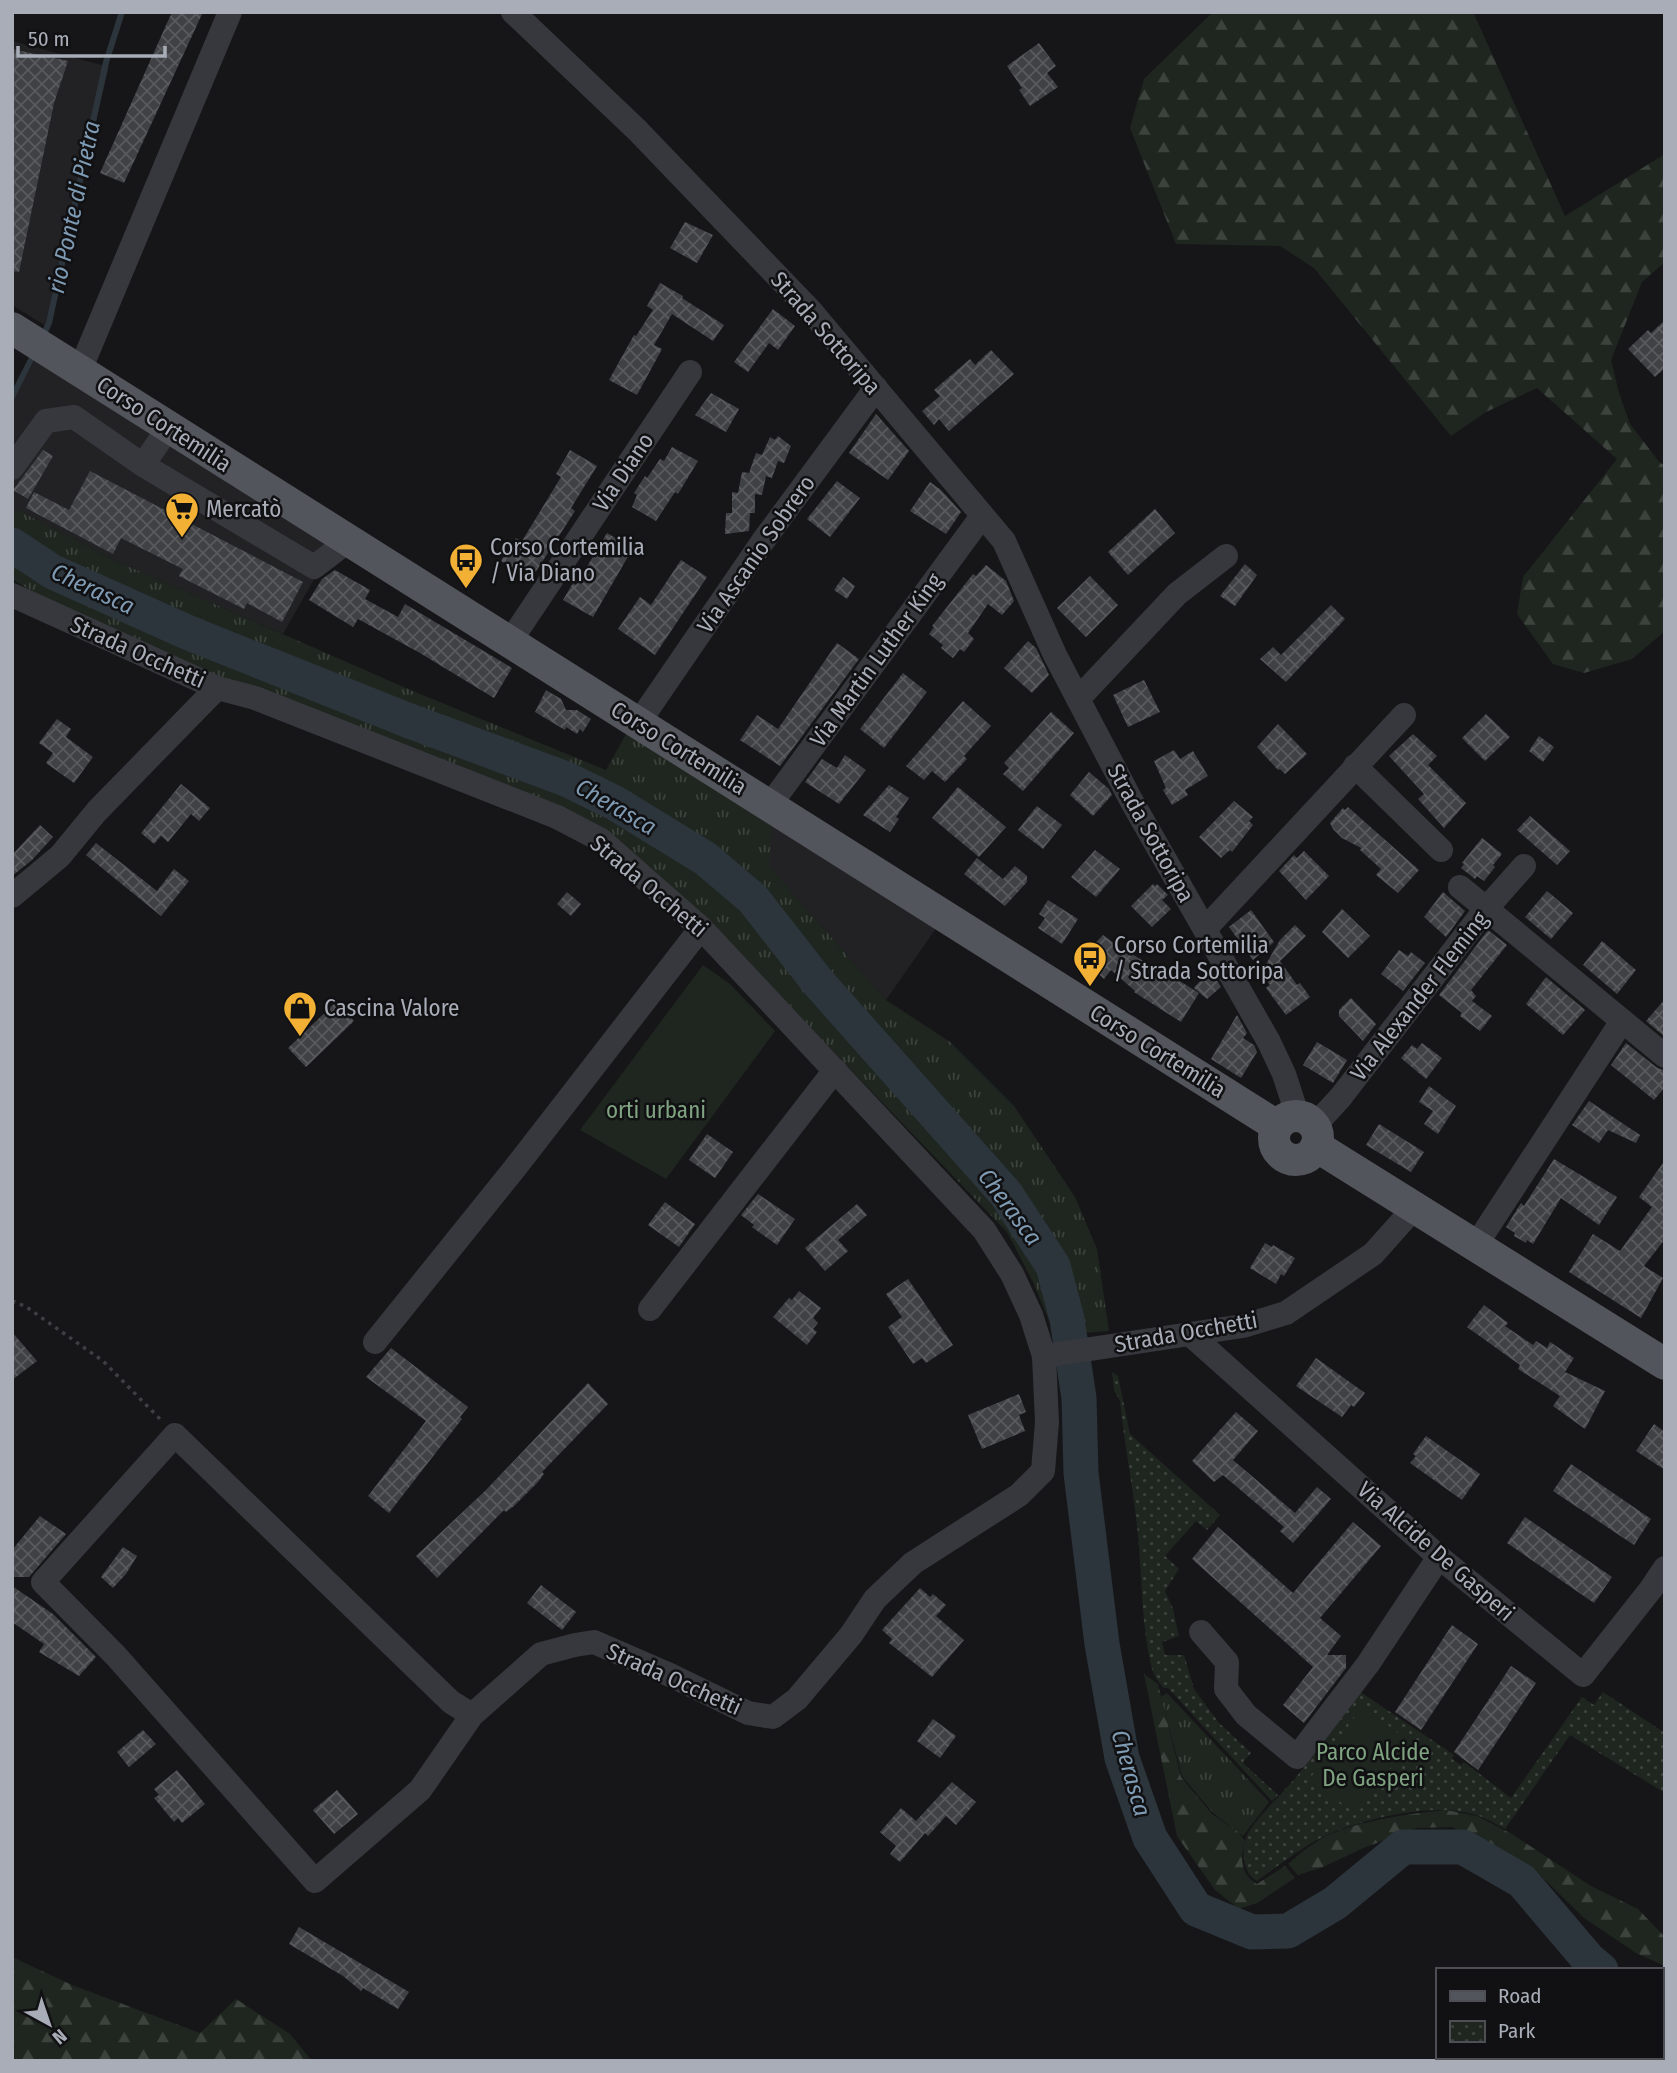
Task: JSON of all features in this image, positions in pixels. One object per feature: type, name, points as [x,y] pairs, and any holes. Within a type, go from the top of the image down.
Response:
[{"type":"main road","name":"Corso Cortemilia","points":[[30,339],[509,643],[1301,1129],[1415,1207],[1665,1364]]},
{"type":"street","points":[[80,370],[230,12]]},
{"type":"street","name":"Strada Sottoripa","points":[[513,12],[637,130],[810,310],[1004,541],[1055,655],[1131,800],[1269,1042],[1284,1074],[1301,1129]]},
{"type":"street","name":"Via Diano","points":[[509,643],[690,372]]},
{"type":"street","name":"Via Ascanio Sobrero","points":[[639,722],[763,541],[876,388]]},
{"type":"street","points":[[12,468],[46,421],[74,417],[143,465],[314,566],[348,541]]},
{"type":"street","points":[[143,465],[169,427]]},
{"type":"street","name":"Via Martin Luther King","points":[[770,805],[982,516]]},
{"type":"street","points":[[1078,699],[1177,594],[1226,556]]},
{"type":"street","name":"Strada Occhetti","points":[[12,596],[217,688],[256,698],[557,817],[601,840],[701,928],[985,1230],[1027,1304],[1044,1356],[1047,1422],[1043,1471],[1019,1495],[913,1563],[875,1599],[851,1635],[797,1699],[773,1717],[748,1713],[594,1642],[541,1654],[472,1715],[420,1790],[315,1881],[116,1656],[43,1582],[175,1435]]},
{"type":"street","points":[[12,896],[60,856],[97,811],[217,688]]},
{"type":"street","points":[[1205,929],[1404,715]]},
{"type":"street","points":[[1355,766],[1441,849]]},
{"type":"street","name":"Via Alexander Fleming","points":[[1301,1129],[1340,1098],[1485,910],[1524,866]]},
{"type":"street","points":[[1460,887],[1665,1056]]},
{"type":"street","points":[[375,1342],[515,1168],[701,928]]},
{"type":"street","points":[[1476,1245],[1622,1021]]},
{"type":"street","points":[[650,1309],[835,1070]]},
{"type":"street","name":"Strada Occhetti","points":[[1044,1356],[1242,1326],[1286,1313],[1373,1254],[1415,1207]]},
{"type":"street","name":"Via Alcide De Gasperi","points":[[1191,1335],[1439,1557],[1583,1675],[1658,1594],[1665,1568]]},
{"type":"street","points":[[175,1435],[451,1702],[472,1715]]},
{"type":"street","points":[[1201,1632],[1227,1662],[1226,1689],[1246,1715],[1297,1757],[1368,1664],[1439,1557]]},
{"type":"path","points":[[12,1301],[25,1306],[103,1361],[175,1435]]},
{"type":"shaded area","points":[[12,41],[109,67],[46,326],[12,305]]},
{"type":"shaded area","points":[[36,358],[334,544],[283,634],[114,560],[12,507],[12,402]]},
{"type":"shaded area","points":[[772,818],[939,924],[886,1000],[768,865]]},
{"type":"green space","points":[[1213,12],[1473,12],[1565,216],[1665,154],[1665,262],[1642,282],[1611,360],[1630,424],[1660,463],[1665,465],[1665,631],[1632,659],[1584,673],[1553,664],[1517,614],[1523,577],[1617,459],[1537,388],[1486,412],[1451,436],[1314,268],[1280,246],[1176,244],[1130,128],[1144,79]]},
{"type":"green space","points":[[12,507],[114,560],[415,692],[606,770],[630,727],[772,818],[769,866],[886,1000],[950,1042],[1014,1106],[1075,1197],[1097,1249],[1109,1331],[1055,1335],[1033,1282],[1007,1232],[698,911],[606,832],[234,683],[38,595],[12,579]]},
{"type":"green space","name":"orti urbani","points":[[703,965],[730,984],[775,1031],[666,1179],[580,1130]]},
{"type":"green space","points":[[1112,1372],[1118,1376],[1130,1434],[1220,1515],[1207,1530],[1196,1521],[1165,1556],[1179,1569],[1165,1591],[1173,1609],[1179,1636],[1162,1642],[1165,1655],[1184,1655],[1194,1689],[1219,1723],[1251,1753],[1243,1762],[1278,1795],[1272,1801],[1168,1688],[1162,1686],[1153,1672],[1144,1621],[1135,1509],[1120,1401],[1114,1390]]},
{"type":"green space","points":[[1144,1674],[1158,1684],[1181,1777],[1212,1814],[1238,1832],[1245,1841],[1242,1859],[1247,1875],[1257,1884],[1285,1866],[1295,1878],[1257,1903],[1239,1909],[1215,1890],[1177,1836]]},
{"type":"green space","name":"Parco Alcide De Gasperi","points":[[1359,1691],[1454,1755],[1452,1759],[1461,1765],[1464,1762],[1511,1798],[1582,1697],[1594,1705],[1603,1692],[1665,1733],[1665,1793],[1570,1735],[1505,1829],[1480,1816],[1460,1811],[1404,1813],[1350,1826],[1324,1837],[1294,1854],[1257,1881],[1244,1862],[1244,1844],[1249,1832],[1309,1761]]},
{"type":"green space","points":[[1167,1693],[1269,1802],[1243,1836],[1213,1813],[1182,1776],[1161,1697]]},
{"type":"green space","points":[[1362,1707],[1410,1741],[1357,1814],[1309,1780]]},
{"type":"green space","points":[[1446,1810],[1477,1816],[1512,1834],[1591,1886],[1638,1909],[1665,1937],[1665,1966],[1636,1953],[1584,1918],[1538,1873],[1485,1842],[1452,1827],[1416,1828],[1298,1875],[1288,1864],[1321,1839],[1346,1828],[1389,1818]]},
{"type":"green space","points":[[12,1957],[72,1985],[200,2033],[236,1999],[290,2034],[312,2061],[12,2061]]},
{"type":"building","points":[[172,12],[203,12],[124,183],[100,173]]},
{"type":"building","points":[[1039,43],[1056,66],[1047,73],[1058,87],[1030,106],[1007,66]]},
{"type":"building","points":[[12,49],[68,61],[54,103],[19,272],[12,271]]},
{"type":"building","points":[[685,222],[713,235],[697,263],[670,248]]},
{"type":"building","points":[[660,283],[724,325],[713,341],[672,314],[654,345],[662,349],[637,395],[609,380],[634,335],[636,336],[653,310],[647,306]]},
{"type":"building","points":[[773,309],[795,326],[778,350],[769,343],[748,372],[734,362]]},
{"type":"building","points":[[1665,320],[1665,368],[1655,377],[1628,349],[1648,330],[1651,333]]},
{"type":"building","points":[[991,350],[1014,374],[949,431],[939,419],[934,425],[922,411],[940,396],[934,390],[970,359],[975,365]]},
{"type":"building","points":[[711,393],[739,409],[726,432],[695,415]]},
{"type":"building","points":[[876,414],[909,451],[888,480],[849,453]]},
{"type":"building","points":[[778,436],[791,446],[784,463],[778,461],[772,478],[766,476],[762,495],[755,494],[755,513],[750,513],[749,531],[725,534],[726,513],[732,513],[732,492],[738,493],[742,472],[749,473],[756,453],[762,455],[770,437],[775,440]]},
{"type":"building","points":[[672,447],[698,461],[678,494],[675,492],[656,521],[632,507],[637,495],[634,493],[660,459],[664,461]]},
{"type":"building","points":[[43,450],[53,456],[28,499],[13,490]]},
{"type":"building","points":[[570,450],[597,466],[571,508],[575,511],[531,579],[501,561],[516,538],[522,541],[561,477],[556,474]]},
{"type":"building","points":[[90,471],[303,582],[282,622],[247,603],[244,609],[179,576],[183,569],[121,538],[113,554],[26,508],[34,492],[69,510]]},
{"type":"building","points":[[837,481],[860,498],[830,537],[807,519]]},
{"type":"building","points":[[930,482],[961,512],[946,534],[910,511]]},
{"type":"building","points":[[1155,509],[1175,533],[1128,575],[1108,552]]},
{"type":"building","points":[[607,533],[633,548],[593,617],[563,600],[573,583],[576,585]]},
{"type":"building","points":[[681,560],[707,577],[655,655],[618,629],[640,597],[651,605]]},
{"type":"building","points":[[1245,564],[1257,575],[1235,606],[1220,596]]},
{"type":"building","points":[[986,565],[1006,581],[1014,601],[1002,615],[988,604],[968,633],[974,639],[964,652],[960,649],[953,658],[941,648],[943,645],[929,634],[934,627],[932,626],[973,574],[976,576]]},
{"type":"building","points":[[335,570],[370,590],[365,599],[398,617],[405,604],[512,668],[494,698],[358,619],[353,627],[309,600],[322,579]]},
{"type":"building","points":[[1090,576],[1118,605],[1086,637],[1057,608]]},
{"type":"building","points":[[843,577],[855,586],[847,599],[834,590]]},
{"type":"building","points":[[1331,605],[1345,619],[1286,682],[1260,659],[1273,647],[1281,655]]},
{"type":"building","points":[[1028,641],[1036,648],[1049,675],[1032,693],[1004,668]]},
{"type":"building","points":[[837,643],[859,659],[780,766],[740,740],[757,715],[778,729]]},
{"type":"building","points":[[903,673],[927,692],[884,748],[860,729]]},
{"type":"building","points":[[1144,680],[1160,712],[1128,727],[1113,695]]},
{"type":"building","points":[[546,690],[561,699],[566,710],[577,710],[591,719],[583,732],[580,729],[577,734],[566,727],[565,730],[535,712]]},
{"type":"building","points":[[963,701],[991,726],[964,756],[967,759],[945,782],[932,771],[924,780],[906,766]]},
{"type":"building","points":[[1051,712],[1074,733],[1023,791],[1003,774],[1009,768],[1004,763]]},
{"type":"building","points":[[1486,714],[1510,737],[1485,761],[1462,738]]},
{"type":"building","points":[[57,719],[71,729],[66,737],[93,757],[74,783],[46,763],[53,753],[39,743]]},
{"type":"building","points":[[1278,724],[1307,754],[1285,774],[1257,747]]},
{"type":"building","points":[[1413,734],[1437,756],[1428,765],[1466,803],[1444,828],[1418,799],[1424,794],[1389,756]]},
{"type":"building","points":[[1539,736],[1554,747],[1543,762],[1529,751]]},
{"type":"building","points":[[1174,750],[1180,759],[1193,751],[1208,776],[1185,790],[1188,795],[1172,805],[1163,790],[1166,788],[1154,761]]},
{"type":"building","points":[[845,755],[866,770],[839,804],[805,782],[822,759],[837,768]]},
{"type":"building","points":[[1089,772],[1109,789],[1112,795],[1093,816],[1070,795]]},
{"type":"building","points":[[181,784],[210,808],[199,821],[191,814],[168,842],[161,836],[154,844],[141,833]]},
{"type":"building","points":[[889,785],[909,798],[890,832],[863,815]]},
{"type":"building","points":[[958,787],[1006,827],[979,857],[932,818]]},
{"type":"building","points":[[1234,801],[1253,817],[1249,821],[1253,825],[1232,852],[1230,850],[1221,858],[1199,837]]},
{"type":"building","points":[[1037,806],[1062,825],[1043,849],[1018,830]]},
{"type":"building","points":[[1348,807],[1419,870],[1398,893],[1376,875],[1381,869],[1360,850],[1361,848],[1342,838],[1333,829],[1330,823],[1343,808],[1345,810]]},
{"type":"building","points":[[1530,816],[1570,851],[1557,865],[1517,830]]},
{"type":"building","points":[[40,825],[53,837],[32,860],[12,876],[12,855]]},
{"type":"building","points":[[1482,838],[1502,854],[1484,881],[1477,876],[1475,879],[1461,868]]},
{"type":"building","points":[[96,843],[157,891],[174,869],[189,881],[161,916],[86,855]]},
{"type":"building","points":[[1095,850],[1120,869],[1096,897],[1071,877]]},
{"type":"building","points":[[1304,851],[1329,876],[1306,900],[1279,871],[1294,855],[1297,858]]},
{"type":"building","points":[[977,858],[1003,879],[1015,866],[1027,876],[1027,882],[1005,906],[964,874]]},
{"type":"building","points":[[1153,884],[1157,884],[1168,895],[1162,900],[1171,909],[1152,927],[1131,906]]},
{"type":"building","points":[[1547,891],[1573,913],[1551,939],[1525,917]]},
{"type":"building","points":[[567,892],[581,904],[571,916],[557,904]]},
{"type":"building","points":[[1443,892],[1465,911],[1446,937],[1424,917]]},
{"type":"building","points":[[1048,900],[1078,919],[1062,944],[1038,928],[1045,918],[1039,914]]},
{"type":"building","points":[[1342,909],[1370,936],[1348,958],[1322,932]]},
{"type":"building","points":[[1251,910],[1274,942],[1253,960],[1229,927]]},
{"type":"building","points":[[1295,925],[1306,936],[1280,961],[1297,985],[1300,983],[1310,997],[1286,1015],[1266,988],[1270,985],[1261,973],[1280,940]]},
{"type":"building","points":[[1488,930],[1507,945],[1471,990],[1476,996],[1472,1001],[1492,1016],[1480,1031],[1439,995]]},
{"type":"building","points":[[1103,935],[1131,956],[1132,954],[1151,966],[1152,964],[1199,993],[1181,1022],[1134,992],[1111,970],[1104,979],[1081,958]]},
{"type":"building","points":[[1602,941],[1636,970],[1617,994],[1583,965]]},
{"type":"building","points":[[1399,950],[1408,956],[1411,952],[1425,963],[1403,991],[1381,974]]},
{"type":"building","points":[[1210,969],[1221,987],[1207,999],[1194,988]]},
{"type":"building","points":[[1546,977],[1585,1010],[1563,1035],[1526,1004]]},
{"type":"building","points":[[1351,998],[1376,1024],[1363,1041],[1339,1016],[1339,1010]]},
{"type":"building","points":[[1665,999],[1665,1037],[1646,1021]]},
{"type":"building","points":[[336,1002],[354,1021],[306,1067],[288,1048]]},
{"type":"building","points":[[1237,1015],[1247,1033],[1243,1038],[1254,1045],[1257,1052],[1241,1078],[1211,1059]]},
{"type":"building","points":[[1317,1042],[1347,1060],[1333,1083],[1303,1065]]},
{"type":"building","points":[[1422,1043],[1442,1058],[1426,1079],[1401,1058],[1412,1045],[1417,1049]]},
{"type":"building","points":[[1626,1043],[1665,1071],[1665,1087],[1654,1100],[1611,1065]]},
{"type":"building","points":[[1429,1086],[1456,1106],[1438,1134],[1424,1124],[1433,1111],[1419,1102]]},
{"type":"building","points":[[1589,1101],[1640,1135],[1636,1143],[1608,1130],[1599,1143],[1572,1125]]},
{"type":"building","points":[[1379,1124],[1424,1152],[1411,1172],[1366,1145]]},
{"type":"building","points":[[707,1134],[733,1152],[715,1178],[689,1160]]},
{"type":"building","points":[[1554,1159],[1617,1197],[1599,1225],[1561,1198],[1533,1244],[1527,1240],[1526,1243],[1506,1227],[1521,1203],[1524,1206]]},
{"type":"building","points":[[1665,1160],[1665,1239],[1644,1266],[1663,1278],[1641,1318],[1569,1272],[1593,1234],[1620,1251],[1652,1207],[1639,1197]]},
{"type":"building","points":[[758,1194],[795,1219],[777,1245],[752,1227],[754,1225],[741,1215]]},
{"type":"building","points":[[665,1202],[695,1224],[679,1247],[648,1225]]},
{"type":"building","points":[[857,1204],[867,1215],[838,1240],[848,1251],[825,1271],[805,1248]]},
{"type":"building","points":[[1265,1243],[1295,1258],[1276,1284],[1250,1268]]},
{"type":"building","points":[[908,1279],[953,1345],[926,1363],[922,1358],[913,1364],[888,1327],[902,1317],[886,1294]]},
{"type":"building","points":[[799,1291],[821,1308],[813,1318],[818,1323],[813,1329],[817,1332],[807,1345],[773,1317],[789,1298],[792,1300]]},
{"type":"building","points":[[1484,1305],[1508,1323],[1505,1326],[1533,1345],[1536,1341],[1547,1348],[1550,1342],[1574,1358],[1565,1372],[1605,1391],[1585,1429],[1553,1406],[1560,1396],[1518,1369],[1520,1365],[1467,1327]]},
{"type":"building","points":[[12,1332],[37,1361],[12,1380]]},
{"type":"building","points":[[391,1348],[468,1407],[460,1417],[462,1419],[389,1513],[368,1496],[426,1421],[366,1377]]},
{"type":"building","points":[[1316,1358],[1365,1393],[1342,1417],[1296,1386]]},
{"type":"building","points":[[588,1383],[608,1404],[542,1472],[544,1474],[538,1482],[514,1506],[506,1512],[504,1510],[437,1578],[416,1556],[485,1491]]},
{"type":"building","points":[[1019,1394],[1026,1412],[1019,1415],[1025,1431],[982,1449],[968,1415]]},
{"type":"building","points":[[1236,1412],[1258,1431],[1233,1460],[1295,1513],[1317,1487],[1331,1499],[1293,1543],[1280,1531],[1284,1527],[1223,1475],[1214,1482],[1192,1461]]},
{"type":"building","points":[[1654,1424],[1665,1432],[1665,1470],[1636,1451]]},
{"type":"building","points":[[1426,1436],[1480,1474],[1462,1500],[1410,1463]]},
{"type":"building","points":[[1571,1464],[1651,1519],[1634,1545],[1553,1491]]},
{"type":"building","points":[[40,1516],[66,1534],[29,1577],[12,1577],[12,1550]]},
{"type":"building","points":[[1525,1517],[1612,1577],[1594,1603],[1507,1543]]},
{"type":"building","points":[[1353,1522],[1381,1546],[1320,1618],[1341,1636],[1327,1655],[1346,1655],[1346,1668],[1304,1723],[1283,1705],[1313,1667],[1192,1559],[1218,1527],[1293,1593]]},
{"type":"building","points":[[123,1547],[137,1556],[113,1588],[101,1577]]},
{"type":"building","points":[[541,1585],[576,1612],[562,1630],[527,1603]]},
{"type":"building","points":[[12,1586],[53,1614],[96,1657],[79,1676],[39,1652],[44,1644],[12,1622]]},
{"type":"building","points":[[920,1588],[946,1605],[936,1616],[964,1640],[932,1677],[889,1643],[892,1639],[882,1630]]},
{"type":"building","points":[[1452,1625],[1478,1644],[1421,1730],[1395,1712]]},
{"type":"building","points":[[1511,1666],[1536,1683],[1478,1770],[1454,1752]]},
{"type":"building","points":[[933,1719],[956,1736],[940,1758],[917,1741]]},
{"type":"building","points":[[143,1730],[156,1744],[129,1767],[117,1752]]},
{"type":"building","points":[[177,1770],[205,1804],[182,1823],[178,1818],[174,1822],[154,1798],[159,1795],[154,1789]]},
{"type":"building","points":[[952,1782],[976,1802],[956,1825],[946,1816],[928,1836],[925,1833],[900,1862],[890,1854],[896,1846],[880,1832],[901,1808],[916,1821]]},
{"type":"building","points":[[337,1790],[358,1814],[334,1834],[313,1810]]},
{"type":"building","points":[[299,1927],[409,1992],[398,2009],[363,1988],[361,1991],[343,1976],[289,1944]]},
{"type":"waterway","name":"rio Ponte di Pietra","points":[[43,336],[49,323],[106,62],[122,12]]},
{"type":"waterway","name":"rio Ponte di Pietra","points":[[12,397],[35,352]]},
{"type":"waterway","name":"Cherasca","points":[[12,545],[53,572],[189,633],[407,720],[566,779],[615,803],[706,859],[753,899],[817,981],[1006,1194],[1053,1266],[1067,1319],[1079,1398],[1081,1473],[1102,1644],[1122,1758],[1150,1838],[1196,1909],[1252,1932],[1288,1931],[1335,1903],[1403,1847],[1463,1847],[1522,1881],[1599,1968]]},
{"type":"place","name":"Mercatò","points":[[182,539]]},
{"type":"place","name":"Corso Cortemilia / Via Diano","points":[[466,590]]},
{"type":"place","name":"Corso Cortemilia / Strada Sottoripa","points":[[1090,988]]},
{"type":"place","name":"Cascina Valore","points":[[300,1038]]}]
